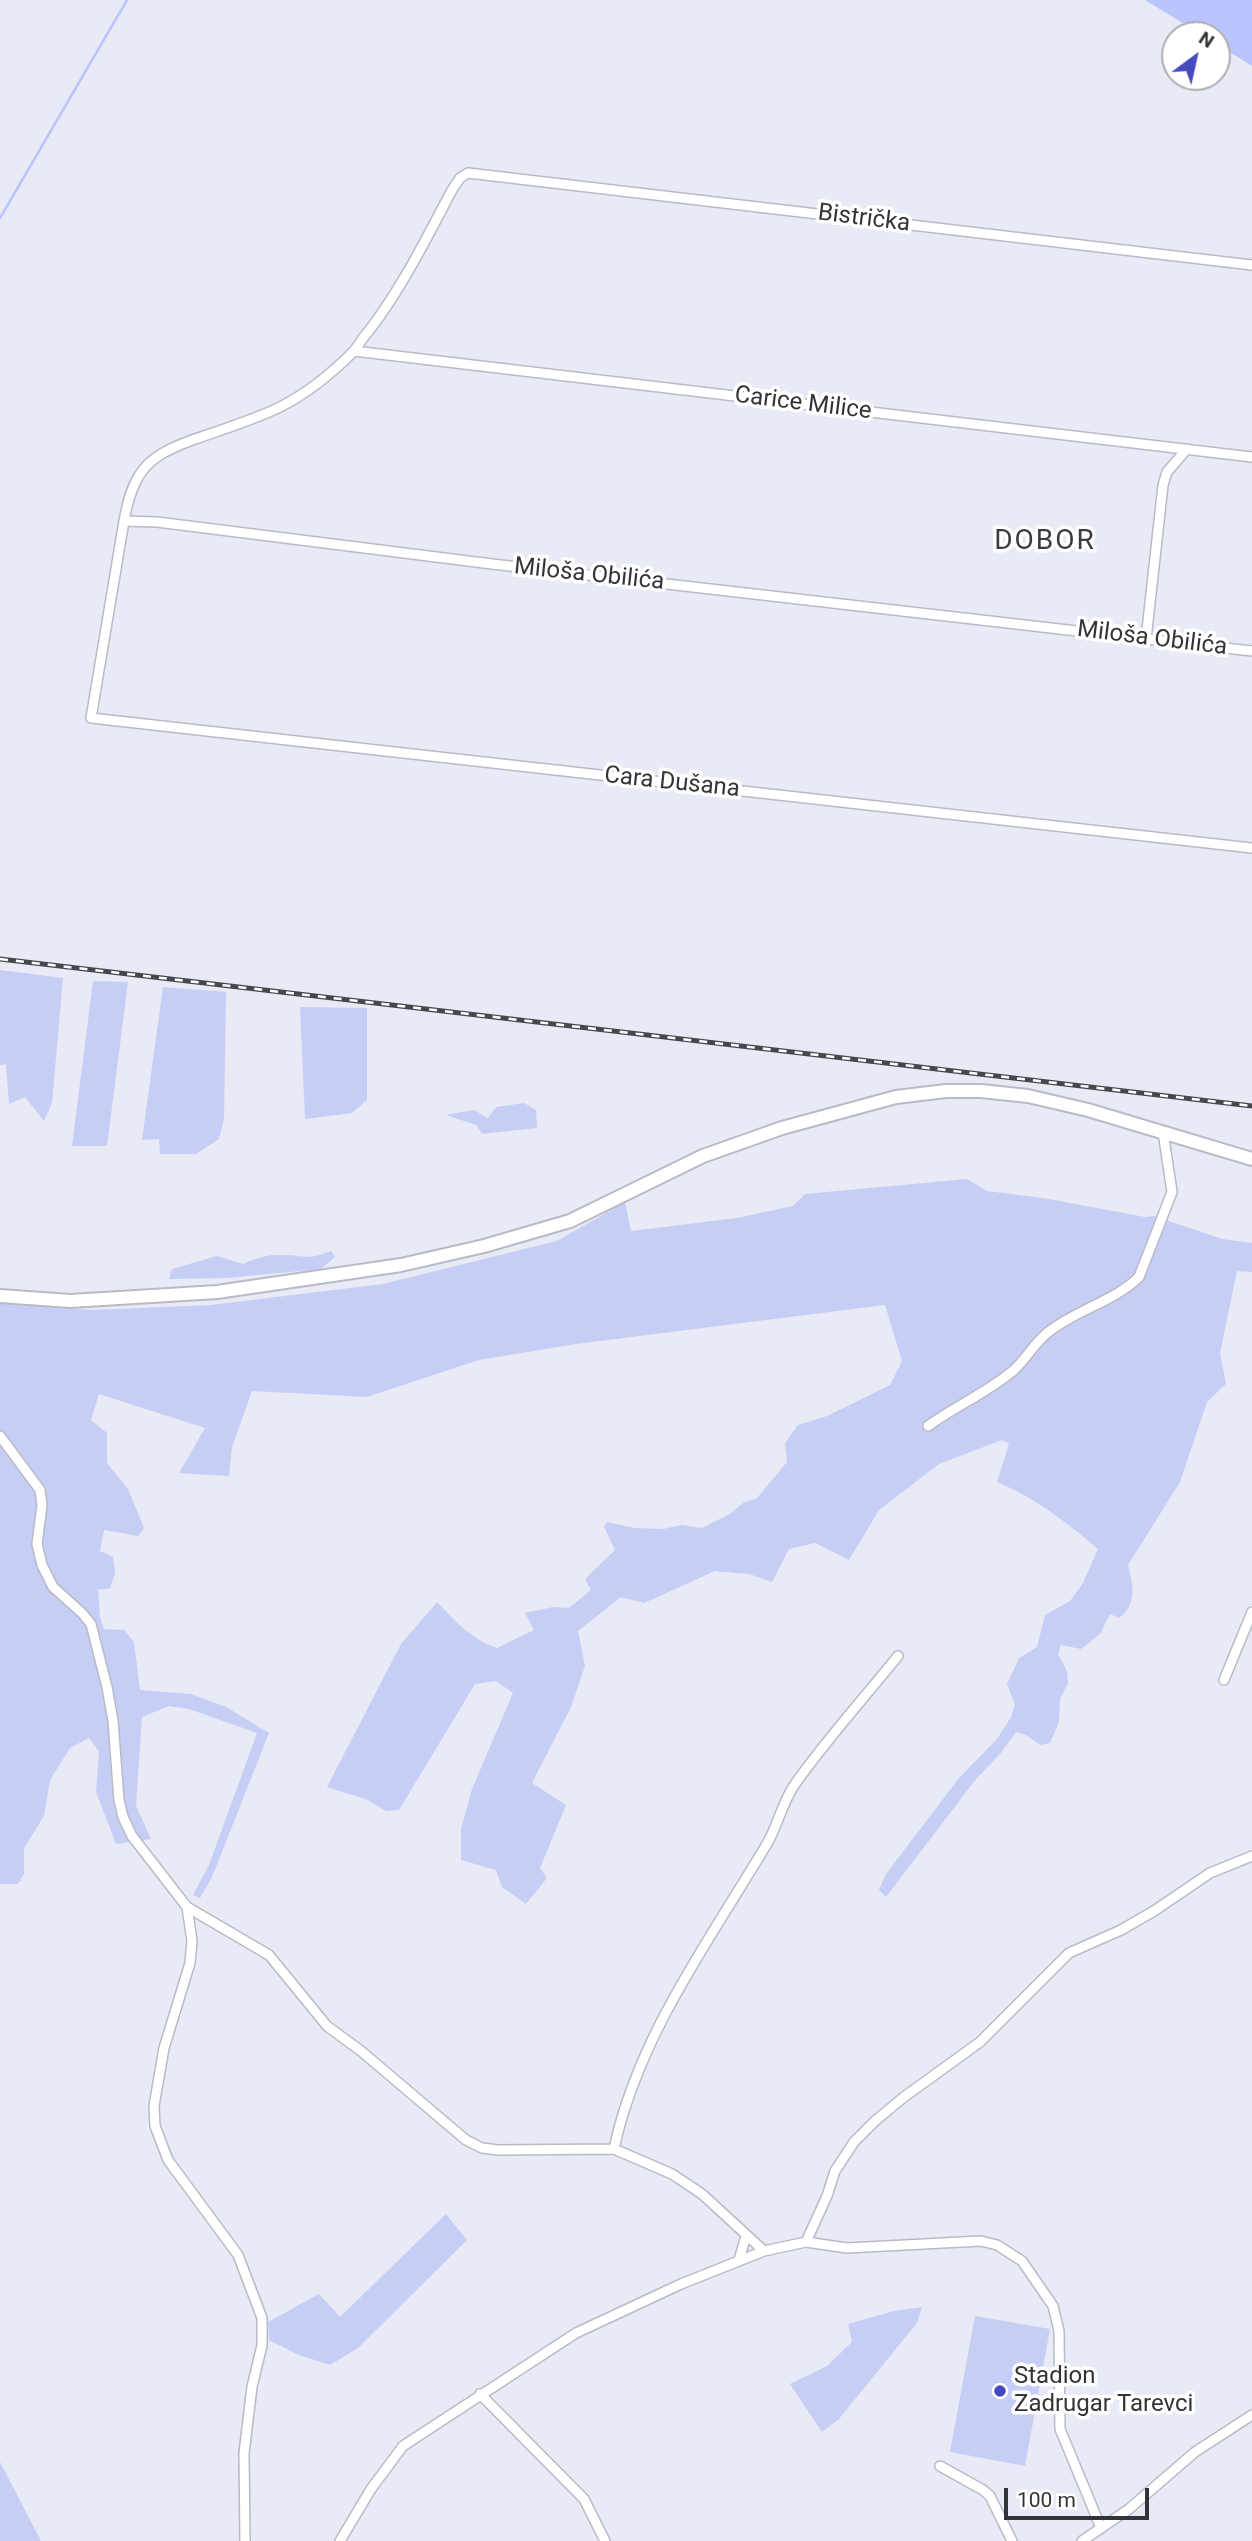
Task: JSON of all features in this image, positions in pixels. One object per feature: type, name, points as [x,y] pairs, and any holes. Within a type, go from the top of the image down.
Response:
[{"type":"main road","points":[[0,1296],[70,1300],[217,1292],[401,1265],[484,1246],[570,1221],[703,1156],[782,1128],[896,1097],[946,1091],[981,1091],[1028,1096],[1088,1110],[1252,1159]]},
{"type":"street","name":"Bistrička","points":[[354,351],[409,272],[452,190],[460,178],[468,173],[1252,265]]},
{"type":"street","name":"Carice Milice","points":[[354,351],[1252,457]]},
{"type":"street","points":[[124,521],[134,484],[146,465],[157,455],[174,446],[277,409],[318,383],[354,351]]},
{"type":"street","points":[[1146,639],[1163,485],[1167,472],[1186,449]]},
{"type":"street","name":"Miloša Obilića","points":[[124,521],[157,522],[1252,651]]},
{"type":"street","name":"Cara Dušana","points":[[124,521],[92,718],[1252,848]]},
{"type":"street","points":[[928,1426],[976,1397],[1014,1369],[1048,1332],[1074,1314],[1130,1286],[1139,1277],[1172,1192],[1163,1132]]},
{"type":"street","points":[[0,1436],[40,1490],[42,1505],[37,1544],[42,1565],[53,1587],[91,1624],[109,1699],[118,1800],[123,1817],[132,1836],[187,1907],[269,1955],[327,2026],[361,2051],[466,2140],[482,2148],[498,2150],[614,2149],[672,2174],[702,2194],[764,2251]]},
{"type":"street","points":[[1224,1680],[1252,1612]]},
{"type":"street","points":[[614,2149],[621,2119],[653,2038],[769,1839],[793,1786],[898,1656]]},
{"type":"street","points":[[806,2242],[835,2171],[854,2142],[904,2096],[980,2042],[1069,1953],[1121,1930],[1210,1873],[1252,1856]]},
{"type":"street","points":[[187,1907],[191,1926],[190,1963],[164,2048],[154,2106],[155,2126],[168,2160],[237,2255],[262,2318],[262,2345],[252,2387],[244,2453],[245,2541]]},
{"type":"street","points":[[739,2260],[746,2236]]},
{"type":"street","points":[[340,2541],[379,2478],[403,2446],[480,2394],[576,2333],[681,2284],[764,2251],[806,2242],[846,2248],[981,2241],[997,2245],[1021,2261],[1053,2306],[1059,2331],[1060,2429],[1101,2528]]},
{"type":"street","points":[[480,2394],[584,2499],[605,2541]]},
{"type":"street","points":[[1082,2541],[1129,2509],[1195,2452],[1252,2415]]},
{"type":"street","points":[[940,2466],[989,2496],[1012,2541]]},
{"type":"shaded area","points":[[1145,0],[1252,0],[1252,66],[1231,53],[1231,21],[1179,21]]},
{"type":"shaded area","points":[[0,970],[63,978],[52,1103],[44,1121],[25,1097],[9,1104],[6,1064],[0,1065]]},
{"type":"shaded area","points":[[93,981],[128,982],[107,1146],[72,1146]]},
{"type":"shaded area","points":[[163,987],[226,992],[224,1119],[219,1139],[196,1154],[160,1154],[159,1139],[142,1140]]},
{"type":"shaded area","points":[[300,1007],[367,1008],[367,1100],[352,1113],[305,1119]]},
{"type":"shaded area","points":[[524,1103],[536,1110],[537,1128],[482,1134],[476,1125],[446,1115],[474,1110],[488,1118],[496,1107]]},
{"type":"shaded area","points":[[967,1179],[987,1191],[1043,1198],[1145,1217],[1154,1216],[1222,1239],[1252,1243],[1252,1272],[1237,1271],[1220,1353],[1226,1384],[1207,1402],[1180,1482],[1128,1565],[1133,1593],[1129,1606],[1119,1618],[1110,1614],[1100,1634],[1081,1649],[1061,1645],[1058,1654],[1067,1671],[1068,1683],[1060,1699],[1059,1722],[1050,1743],[1040,1745],[1026,1735],[1016,1732],[976,1779],[886,1897],[879,1890],[886,1874],[959,1778],[997,1739],[1011,1717],[1015,1704],[1007,1684],[1019,1658],[1037,1647],[1045,1615],[1070,1601],[1083,1583],[1098,1549],[1038,1503],[997,1482],[1009,1444],[1002,1440],[939,1464],[879,1510],[849,1560],[815,1543],[789,1549],[772,1582],[749,1574],[715,1571],[644,1603],[621,1597],[578,1631],[585,1666],[571,1707],[532,1783],[566,1805],[540,1868],[547,1878],[526,1904],[502,1887],[496,1870],[461,1860],[461,1829],[472,1789],[513,1693],[496,1681],[475,1684],[399,1810],[386,1811],[368,1800],[327,1787],[401,1644],[437,1602],[472,1635],[497,1648],[534,1630],[525,1613],[553,1607],[569,1608],[591,1590],[585,1579],[615,1550],[604,1527],[607,1522],[635,1528],[663,1529],[682,1525],[702,1528],[730,1514],[743,1503],[757,1498],[787,1462],[785,1443],[798,1425],[827,1416],[890,1385],[902,1361],[885,1305],[576,1344],[479,1360],[367,1397],[252,1391],[232,1447],[229,1476],[179,1473],[205,1428],[99,1394],[91,1420],[107,1433],[107,1463],[128,1489],[144,1528],[138,1536],[104,1530],[100,1551],[113,1557],[115,1573],[110,1588],[98,1590],[100,1617],[104,1629],[124,1630],[134,1642],[140,1690],[191,1694],[226,1707],[269,1733],[212,1877],[200,1898],[193,1895],[209,1865],[257,1733],[189,1709],[169,1706],[142,1717],[136,1806],[151,1839],[116,1844],[96,1792],[99,1751],[89,1738],[70,1748],[50,1780],[44,1816],[24,1848],[24,1874],[18,1884],[0,1884],[0,1303],[93,1310],[211,1305],[383,1284],[557,1241],[625,1202],[631,1231],[737,1218],[793,1206],[805,1194]]},
{"type":"shaded area","points":[[331,1251],[335,1257],[321,1269],[227,1278],[169,1279],[172,1269],[217,1256],[243,1264],[272,1255],[311,1257]]},
{"type":"shaded area","points":[[446,2214],[467,2240],[358,2348],[330,2365],[299,2355],[269,2340],[268,2322],[319,2294],[340,2317]]},
{"type":"shaded area","points":[[922,2307],[917,2323],[838,2420],[822,2432],[790,2384],[827,2366],[852,2342],[848,2324],[894,2311]]},
{"type":"shaded area","name":"Stadion Zadrugar Tarevci","points":[[975,2316],[1050,2329],[1025,2466],[950,2452]]},
{"type":"shaded area","points":[[0,2462],[41,2541],[0,2541]]},
{"type":"waterway","points":[[0,218],[127,0]]},
{"type":"railway","points":[[0,959],[1252,1106]]},
{"type":"place","name":"Stadion Zadrugar Tarevci","points":[[1000,2391]]},
{"type":"district","name":"DOBOR","points":[[1045,542]]}]
